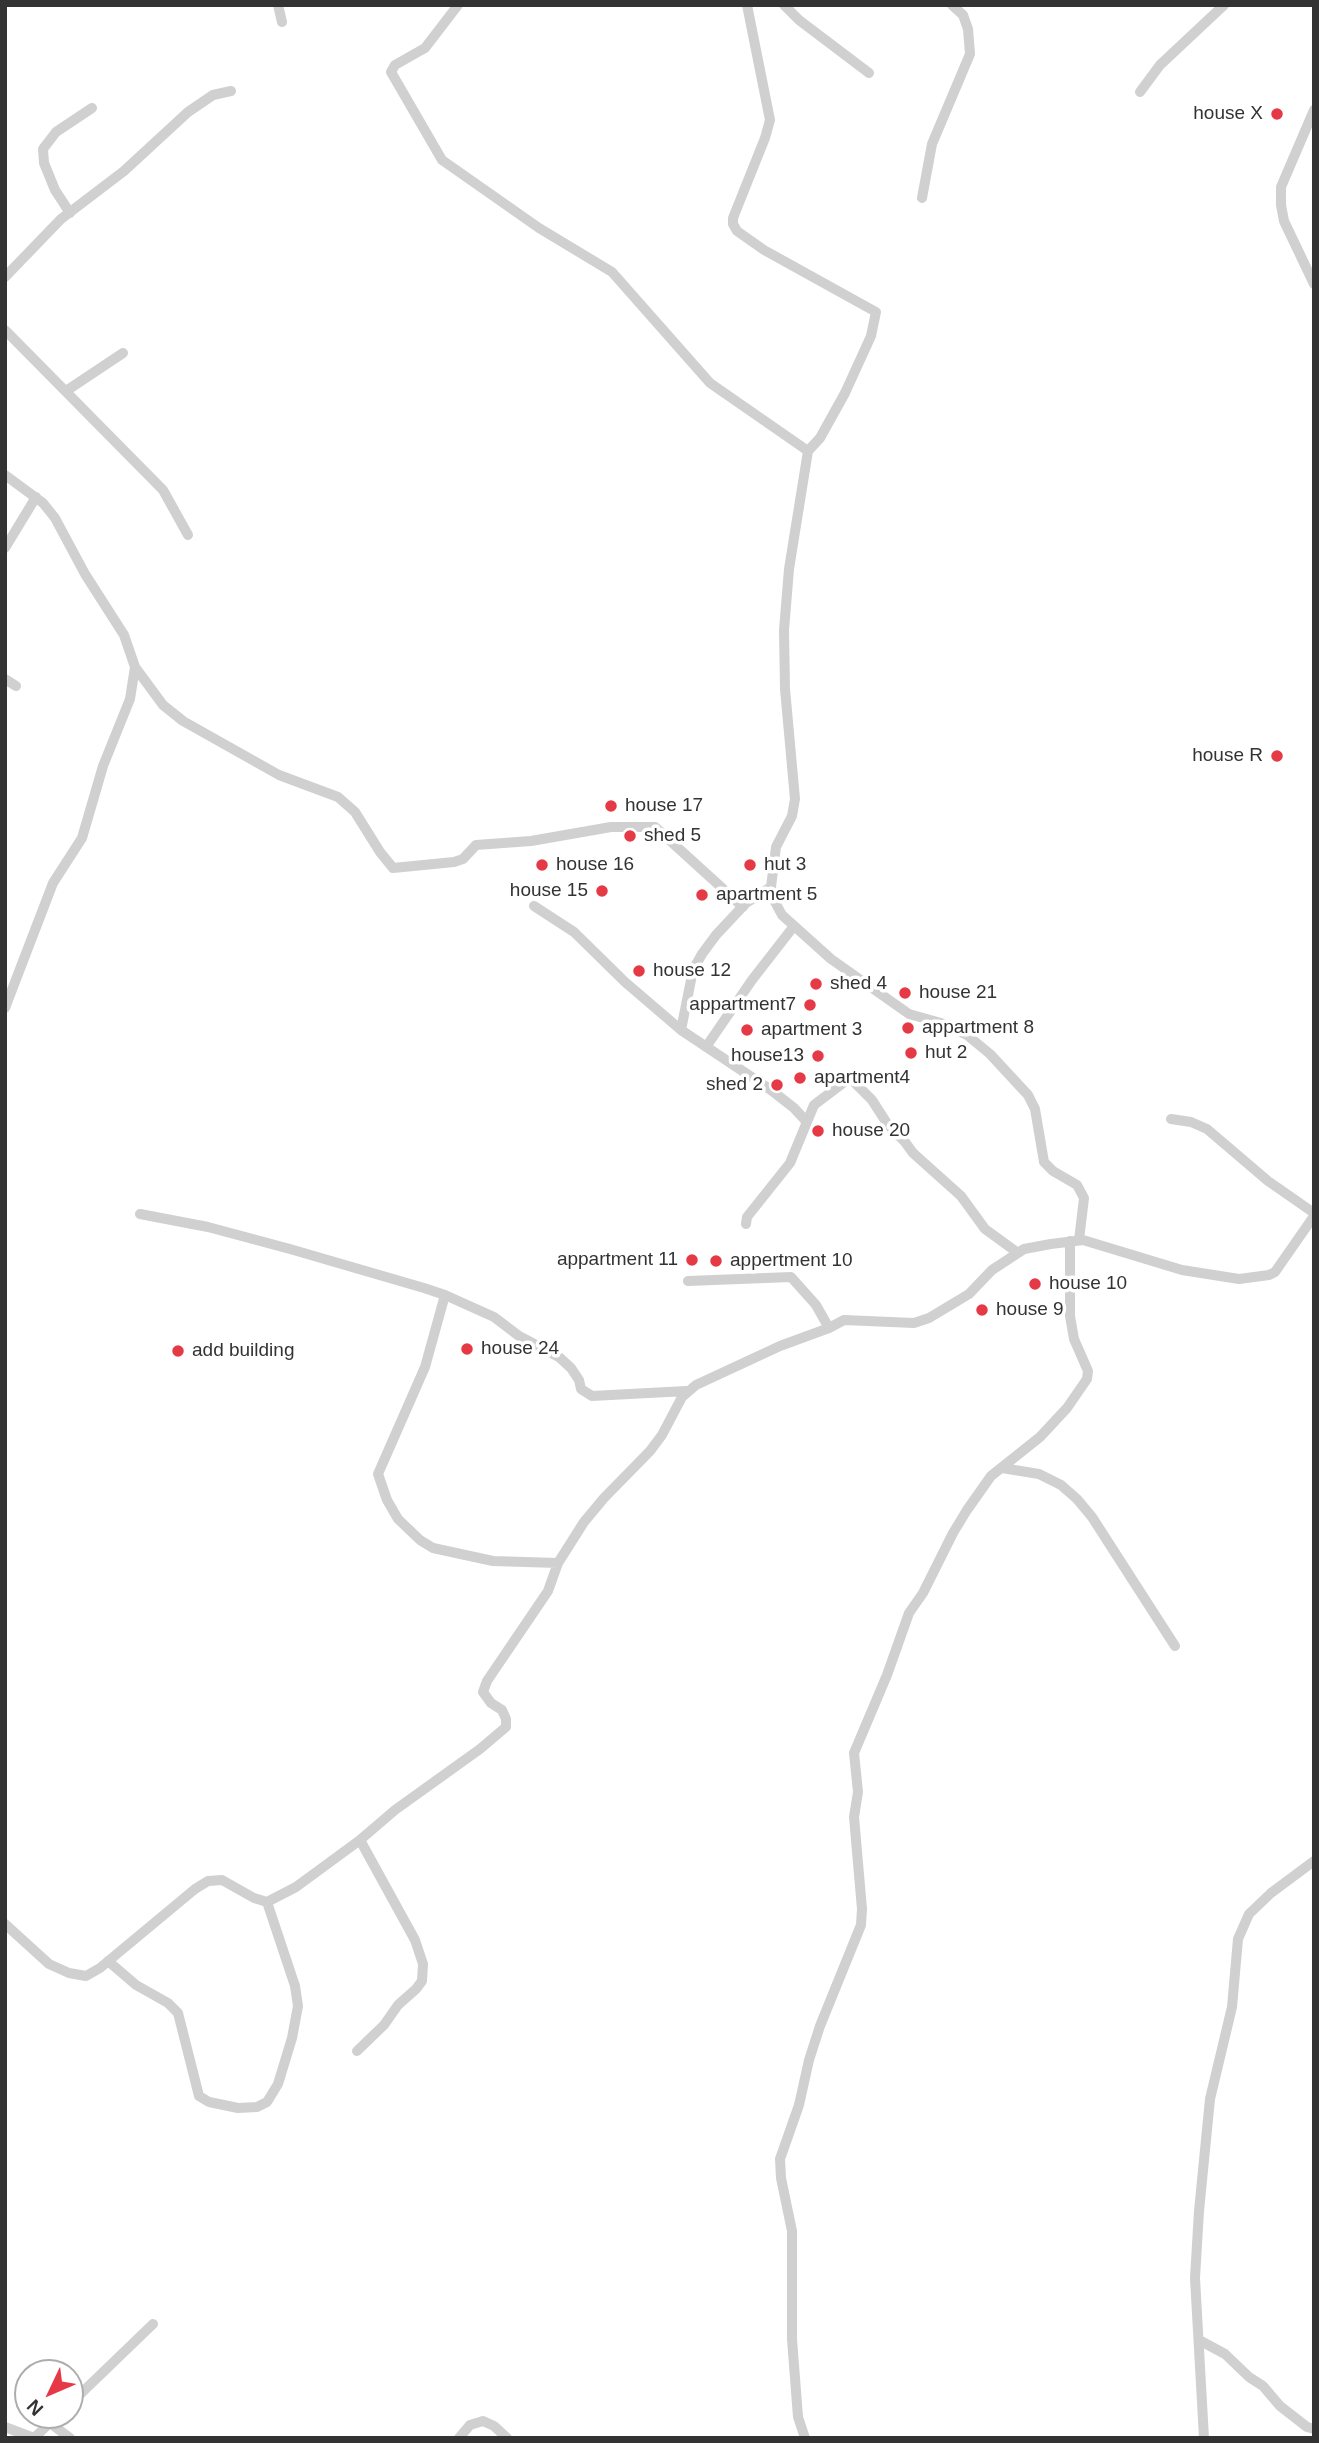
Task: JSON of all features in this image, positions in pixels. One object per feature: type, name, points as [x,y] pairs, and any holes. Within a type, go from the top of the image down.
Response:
[{"type":"street","points":[[278,5],[282,22]]},
{"type":"street","points":[[458,5],[425,48],[395,65],[391,72],[442,160],[539,228],[612,272],[709,383],[808,451]]},
{"type":"street","points":[[747,5],[770,120],[733,224],[737,231],[764,250],[876,313],[871,336],[845,393],[820,438],[808,451],[789,569],[784,630],[785,689],[795,799],[792,816],[776,848],[771,887],[775,902],[782,915],[840,965],[909,1014],[941,1023],[967,1035],[990,1054],[1028,1095],[1035,1109],[1044,1162],[1053,1171],[1077,1185],[1084,1198],[1074,1241],[1070,1316],[1074,1339],[1088,1371],[1087,1379],[1067,1408],[1040,1437],[991,1476],[967,1510],[909,1614],[855,1753],[858,1792],[854,1817],[861,1925],[808,2060],[799,2105],[780,2159],[781,2178],[792,2231],[792,2339],[798,2417],[805,2438]]},
{"type":"street","points":[[784,5],[799,20],[869,73]]},
{"type":"street","points":[[922,198],[932,145],[970,54],[968,29],[963,15],[953,5]]},
{"type":"street","points":[[1140,92],[1160,65],[1224,5]]},
{"type":"street","points":[[5,277],[35,244],[124,172],[168,129],[213,95],[231,91]]},
{"type":"street","points":[[70,213],[55,190],[44,163],[43,149],[56,132],[92,108]]},
{"type":"street","points":[[1314,110],[1281,187],[1280,205],[1284,221],[1314,284]]},
{"type":"street","points":[[5,330],[163,490],[188,536]]},
{"type":"street","points":[[66,391],[123,353]]},
{"type":"street","points":[[5,475],[36,497],[55,518],[85,574],[111,612],[128,644],[135,667],[163,705],[183,721],[279,775],[338,797],[355,812],[393,868],[454,862],[463,859],[476,845],[531,841],[611,827],[655,827],[743,907]]},
{"type":"street","points":[[5,548],[36,497]]},
{"type":"street","points":[[5,1008],[53,883],[82,838],[103,766],[130,699],[135,667]]},
{"type":"street","points":[[5,679],[16,686]]},
{"type":"street","points":[[681,1030],[693,970],[716,934],[743,907],[771,887]]},
{"type":"street","points":[[534,906],[574,932],[625,982],[681,1030],[771,1090],[806,1121]]},
{"type":"street","points":[[706,1047],[752,980],[794,926]]},
{"type":"street","points":[[746,1224],[747,1217],[790,1163],[814,1105],[847,1080],[852,1080],[872,1100],[888,1125],[913,1153],[961,1196],[985,1229],[1018,1253]]},
{"type":"street","points":[[140,1214],[208,1227],[424,1287],[499,1320],[519,1336],[559,1357],[571,1368],[581,1389],[592,1396],[686,1391],[754,1358],[844,1320],[914,1323],[929,1318],[969,1294],[992,1270],[1024,1249],[1074,1241],[1182,1270],[1239,1279],[1275,1272],[1314,1214],[1268,1181],[1207,1129],[1191,1122],[1171,1119]]},
{"type":"street","points":[[688,1281],[791,1277],[816,1306],[829,1328]]},
{"type":"street","points":[[445,1296],[425,1367],[378,1474],[387,1500],[398,1519],[420,1540],[433,1548],[494,1561],[558,1563]]},
{"type":"street","points":[[5,1924],[49,1964],[69,1973],[86,1976],[208,1881],[222,1880],[254,1898],[267,1902],[296,1887],[360,1840],[395,1810],[480,1749],[506,1727],[502,1710],[491,1703],[483,1692],[487,1681],[548,1591],[558,1563],[584,1522],[650,1451],[686,1391]]},
{"type":"street","points":[[1002,1468],[1039,1474],[1061,1485],[1077,1499],[1092,1517],[1175,1646]]},
{"type":"street","points":[[356,2051],[416,1989],[422,1981],[423,1964],[415,1940],[360,1840]]},
{"type":"street","points":[[1204,2438],[1195,2278],[1205,2138],[1210,2099],[1231,2007],[1238,1939],[1249,1914],[1271,1893],[1314,1861]]},
{"type":"street","points":[[108,1961],[136,1985],[168,2003],[178,2013],[199,2096],[209,2102],[228,2106],[257,2107],[267,2102],[278,2084],[292,2038],[298,2006],[295,1986],[267,1902]]},
{"type":"street","points":[[84,2391],[153,2324]]},
{"type":"street","points":[[1199,2340],[1225,2354],[1263,2386],[1280,2406],[1307,2427],[1314,2429]]},
{"type":"street","points":[[459,2438],[470,2425],[483,2421],[495,2426],[507,2438]]},
{"type":"street","points":[[5,2427],[34,2438]]},
{"type":"place","name":"house X","points":[[1277,114]]},
{"type":"place","name":"house R","points":[[1277,756]]},
{"type":"place","name":"house 17","points":[[611,806]]},
{"type":"place","name":"shed 5","points":[[630,836]]},
{"type":"place","name":"house 16","points":[[542,865]]},
{"type":"place","name":"hut 3","points":[[750,865]]},
{"type":"place","name":"house 15","points":[[602,891]]},
{"type":"place","name":"apartment 5","points":[[702,895]]},
{"type":"place","name":"house 12","points":[[639,971]]},
{"type":"place","name":"shed 4","points":[[816,984]]},
{"type":"place","name":"house 21","points":[[905,993]]},
{"type":"place","name":"appartment7","points":[[810,1005]]},
{"type":"place","name":"appartment 8","points":[[908,1028]]},
{"type":"place","name":"apartment 3","points":[[747,1030]]},
{"type":"place","name":"hut 2","points":[[911,1053]]},
{"type":"place","name":"house13","points":[[818,1056]]},
{"type":"place","name":"apartment4","points":[[800,1078]]},
{"type":"place","name":"shed 2","points":[[777,1085]]},
{"type":"place","name":"house 20","points":[[818,1131]]},
{"type":"place","name":"appartment 11","points":[[692,1260]]},
{"type":"place","name":"appertment 10","points":[[716,1261]]},
{"type":"place","name":"house 10","points":[[1035,1284]]},
{"type":"place","name":"house 9","points":[[982,1310]]},
{"type":"place","name":"house 24","points":[[467,1349]]},
{"type":"place","name":"add building","points":[[178,1351]]}]
